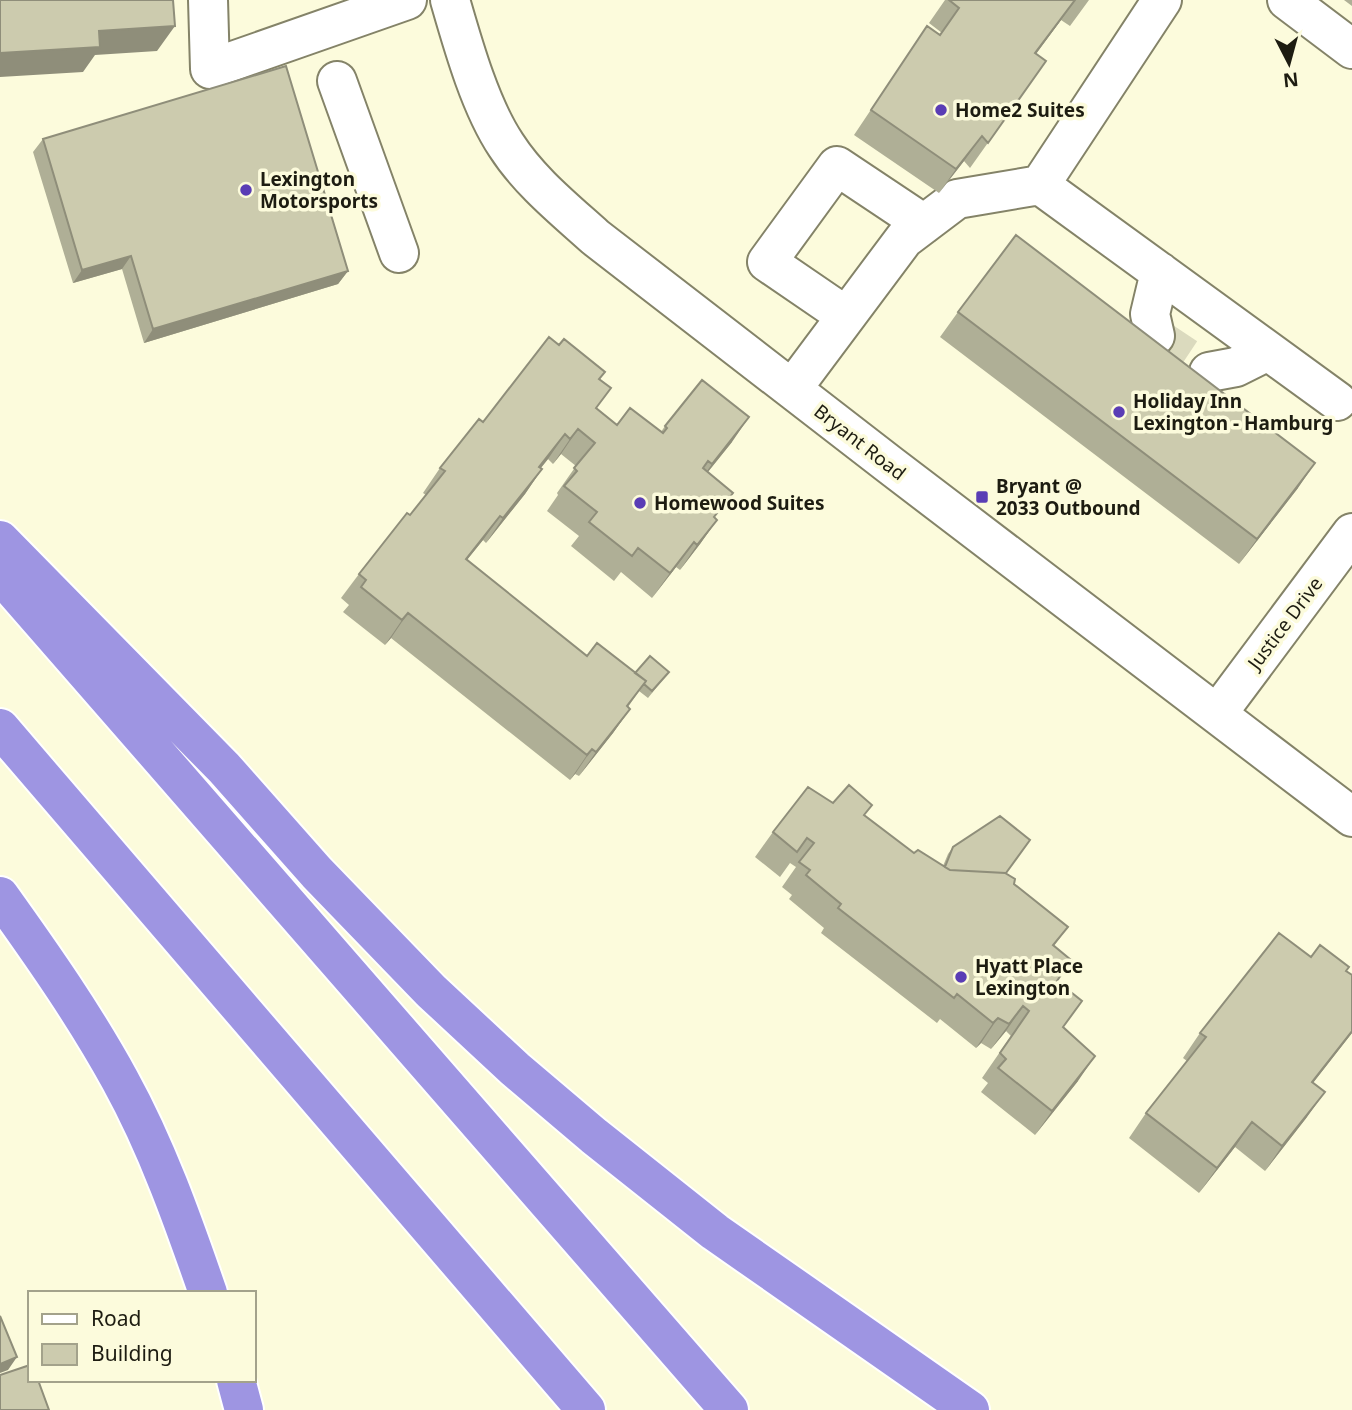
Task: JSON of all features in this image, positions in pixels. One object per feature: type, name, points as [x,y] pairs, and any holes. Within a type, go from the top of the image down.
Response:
[{"type":"highway","points":[[0,540],[225,768],[317,873],[431,991],[515,1069],[715,1232],[970,1410]]},
{"type":"highway","points":[[0,574],[729,1410]]},
{"type":"highway","points":[[0,727],[586,1410]]},
{"type":"highway","points":[[0,896],[58,978],[121,1081],[173,1192],[207,1291]]},
{"type":"highway","points":[[237,1382],[244,1410]]},
{"type":"street","points":[[208,0],[210,69],[322,16],[407,0]]},
{"type":"street","name":"Bryant Road","points":[[450,0],[489,111],[506,145],[557,204],[595,237],[792,389],[1352,817]]},
{"type":"street","points":[[1040,185],[1162,0]]},
{"type":"street","points":[[1287,0],[1352,49]]},
{"type":"street","points":[[337,81],[399,253]]},
{"type":"street","points":[[846,316],[767,262],[837,166],[924,224]]},
{"type":"street","points":[[792,389],[904,239],[957,199],[1040,185],[1268,351],[1347,398]]},
{"type":"street","points":[[1155,336],[1150,314],[1160,272]]},
{"type":"street","points":[[1209,372],[1236,367],[1268,351]]},
{"type":"street","name":"Justice Drive","points":[[1217,714],[1352,533]]},
{"type":"building","points":[[0,0],[173,0],[175,26],[99,31],[100,47],[0,53]]},
{"type":"building","name":"Home2 Suites","points":[[949,0],[1075,0],[1035,53],[1046,61],[988,143],[982,136],[956,169],[871,110],[927,26],[940,35],[959,8]]},
{"type":"building","points":[[286,66],[348,271],[153,329],[131,256],[82,270],[43,139]]},
{"type":"building","name":"Holiday Inn Lexington - Hamburg","points":[[1016,235],[1315,463],[1257,539],[958,312]]},
{"type":"building","points":[[549,337],[559,345],[564,339],[605,372],[599,379],[611,388],[596,408],[617,425],[630,408],[663,433],[667,428],[665,426],[702,380],[749,417],[712,464],[708,461],[703,468],[733,493],[714,517],[717,520],[697,545],[694,542],[670,573],[638,548],[632,556],[589,522],[597,512],[564,486],[577,471],[574,468],[595,443],[578,429],[570,439],[565,434],[539,467],[542,469],[466,559],[587,656],[597,643],[646,681],[627,706],[630,709],[596,752],[592,749],[587,755],[408,613],[402,620],[361,587],[366,580],[359,574],[407,513],[410,515],[445,471],[440,468],[479,419],[483,422]]},
{"type":"building","points":[[650,656],[669,672],[652,691],[644,684],[646,681],[635,673]]},
{"type":"building","name":"Hyatt Place Lexington","points":[[849,785],[872,805],[864,815],[914,853],[918,850],[950,870],[1005,873],[1015,879],[1014,884],[1068,927],[1053,945],[1071,960],[1057,981],[1082,1001],[1063,1027],[1095,1056],[1052,1111],[998,1068],[1006,1059],[1000,1053],[1029,1011],[1023,1006],[1009,1024],[998,1018],[993,1023],[957,994],[954,998],[838,908],[841,904],[806,875],[810,870],[799,862],[814,843],[807,838],[797,852],[773,832],[808,787],[833,803]]},
{"type":"building","points":[[1000,816],[1030,840],[1006,873],[950,870],[945,867],[953,847]]},
{"type":"building","points":[[1279,933],[1311,957],[1320,945],[1349,967],[1346,971],[1352,975],[1352,1031],[1312,1082],[1325,1092],[1282,1146],[1252,1122],[1217,1168],[1146,1113],[1206,1037],[1200,1033]]},
{"type":"building","points":[[0,1316],[17,1357],[0,1364]]},
{"type":"building","points":[[28,1366],[28,1382],[39,1382],[49,1410],[0,1410],[0,1375]]},
{"type":"tunnel","points":[[1155,336],[1209,372]]},
{"type":"place","name":"Home2 Suites","points":[[941,110]]},
{"type":"place","name":"Lexington Motorsports","points":[[246,190]]},
{"type":"place","name":"Holiday Inn Lexington - Hamburg","points":[[1119,412]]},
{"type":"place","name":"Bryant @ 2033 Outbound","points":[[982,497]]},
{"type":"place","name":"Homewood Suites","points":[[640,503]]},
{"type":"place","name":"Hyatt Place Lexington","points":[[961,977]]}]
